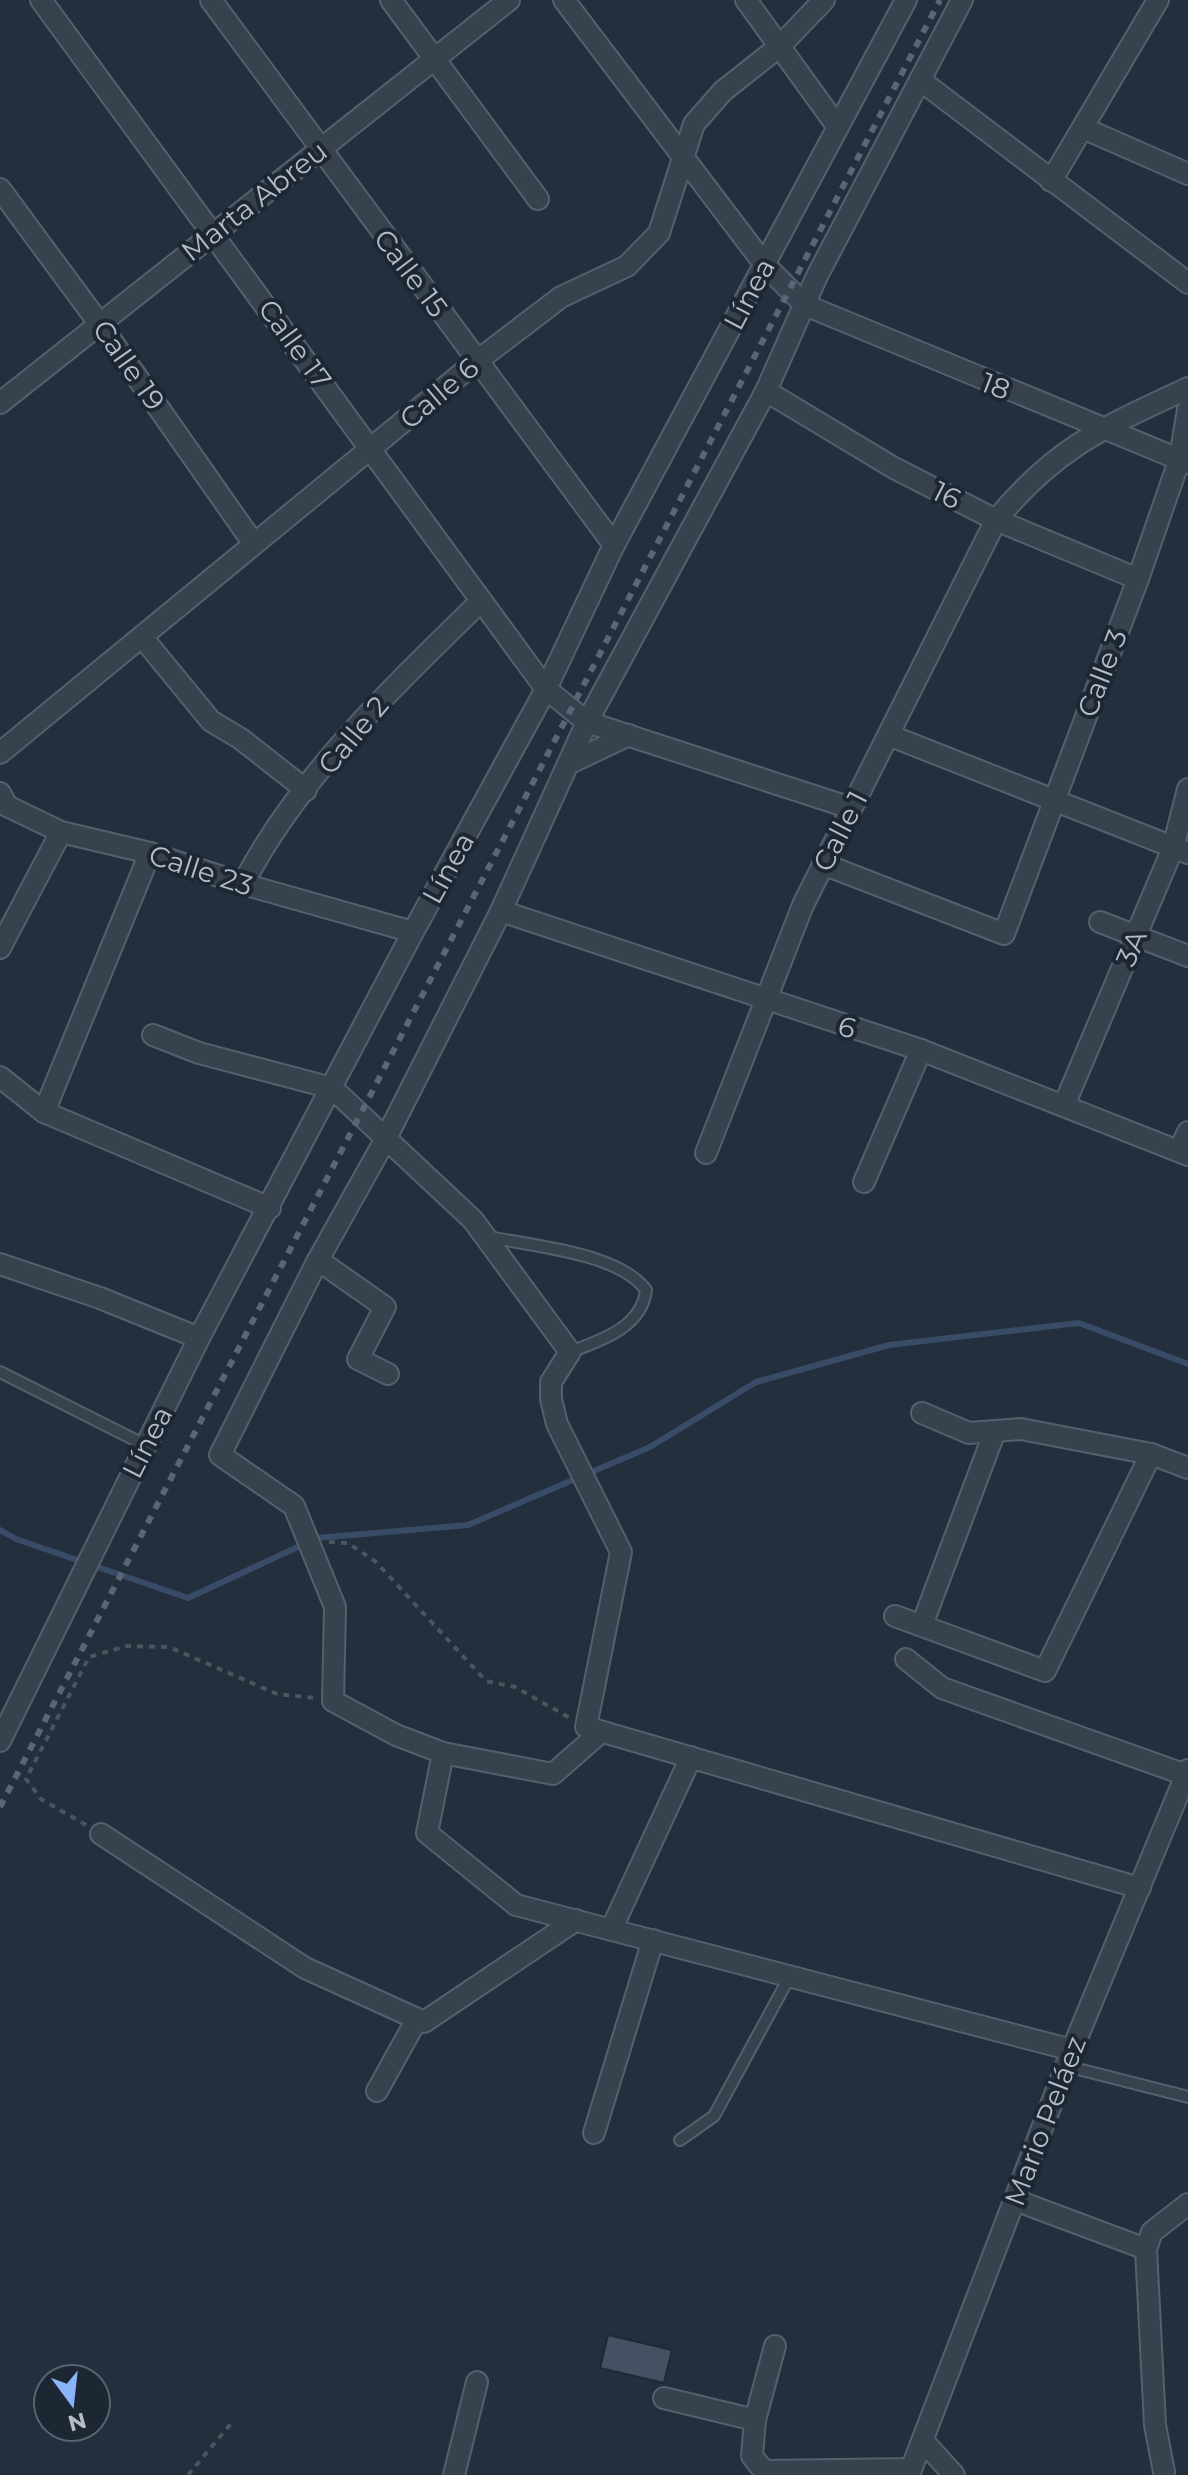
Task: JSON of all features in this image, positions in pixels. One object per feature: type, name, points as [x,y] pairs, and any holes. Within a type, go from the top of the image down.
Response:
[{"type":"street","name":"Calle 17","points":[[41,0],[546,689],[587,722]]},
{"type":"street","name":"Calle 15","points":[[211,0],[614,545]]},
{"type":"street","points":[[391,0],[538,199]]},
{"type":"street","name":"Marta Abreu","points":[[0,403],[509,0]]},
{"type":"street","points":[[564,0],[765,265],[805,305]]},
{"type":"street","points":[[746,0],[837,126]]},
{"type":"street","name":"Calle 6","points":[[0,753],[477,361],[561,297],[627,266],[659,233],[685,163],[694,124],[723,91],[780,46],[824,0]]},
{"type":"street","name":"Línea","points":[[2,1729],[199,1338],[413,932],[546,689],[614,545],[906,0]]},
{"type":"street","name":"Línea","points":[[333,1701],[335,1607],[294,1506],[220,1455],[318,1260],[385,1140],[501,911],[587,722],[766,391],[805,305],[962,0]]},
{"type":"street","points":[[1051,181],[1158,0]]},
{"type":"street","points":[[920,80],[1188,283]]},
{"type":"street","points":[[1083,128],[1188,174]]},
{"type":"street","name":"Calle 19","points":[[0,189],[99,323],[254,544]]},
{"type":"street","name":"18","points":[[805,305],[1184,460]]},
{"type":"street","name":"Calle 1","points":[[706,1153],[779,960],[823,864],[891,736],[996,520],[1035,475],[1072,445],[1188,388]]},
{"type":"street","name":"16","points":[[766,391],[894,468],[996,520],[1138,579]]},
{"type":"street","name":"Calle 3","points":[[823,864],[1004,934],[1184,460],[1188,409]]},
{"type":"street","name":"Calle 2","points":[[243,884],[265,841],[369,712],[481,601]]},
{"type":"street","points":[[142,637],[211,721],[241,739],[306,790]]},
{"type":"street","points":[[587,722],[851,808]]},
{"type":"street","points":[[570,763],[629,735]]},
{"type":"street","points":[[891,736],[1180,851]]},
{"type":"street","name":"3A","points":[[1065,1103],[1137,935],[1180,851],[1188,789]]},
{"type":"street","name":"Calle 23","points":[[0,793],[7,806],[61,832],[150,853],[243,884],[413,932]]},
{"type":"street","points":[[0,948],[61,832]]},
{"type":"street","points":[[44,1112],[150,853]]},
{"type":"street","name":"6","points":[[501,911],[765,1001],[921,1050],[1185,1146]]},
{"type":"street","points":[[1100,922],[1188,956]]},
{"type":"street","points":[[153,1035],[199,1053],[332,1088],[473,1220],[570,1352],[551,1382],[551,1399],[557,1424],[621,1552],[593,1730],[553,1774],[443,1753],[396,1735],[333,1701]]},
{"type":"street","points":[[864,1182],[921,1050]]},
{"type":"street","points":[[0,1077],[44,1112],[270,1208]]},
{"type":"street","points":[[318,1260],[385,1307],[358,1359],[388,1374]]},
{"type":"street","points":[[0,1264],[100,1298],[199,1338]]},
{"type":"street","points":[[922,1413],[969,1433],[1021,1429],[1151,1454],[1188,1468]]},
{"type":"street","points":[[922,1625],[995,1431]]},
{"type":"street","points":[[895,1616],[1045,1671],[1151,1454]]},
{"type":"street","points":[[906,1659],[942,1688],[1187,1772]]},
{"type":"street","points":[[593,1730],[1140,1888]]},
{"type":"street","points":[[443,1753],[427,1833],[516,1905],[790,1976],[1069,2058]]},
{"type":"street","points":[[611,1930],[691,1757]]},
{"type":"street","name":"Mario Peláez","points":[[910,2472],[1069,2058],[1187,1772]]},
{"type":"street","points":[[101,1834],[305,1968],[424,2022],[576,1920]]},
{"type":"street","points":[[594,2133],[653,1940]]},
{"type":"street","points":[[377,2091],[417,2019]]},
{"type":"street","points":[[1015,2200],[1146,2249]]},
{"type":"street","points":[[1164,2472],[1155,2425],[1146,2249],[1152,2232],[1188,2204]]},
{"type":"street","points":[[775,2346],[755,2420],[752,2456],[764,2471],[910,2472]]},
{"type":"street","points":[[454,2475],[477,2382]]},
{"type":"street","points":[[664,2398],[755,2420]]},
{"type":"street","points":[[923,2441],[954,2475]]},
{"type":"lane","points":[[484,1236],[613,1264],[639,1280],[646,1290],[644,1307],[607,1339],[570,1352]]},
{"type":"lane","points":[[0,1372],[145,1445]]},
{"type":"lane","points":[[680,2140],[714,2116],[790,1976]]},
{"type":"lane","points":[[1069,2058],[1188,2097]]},
{"type":"path","points":[[320,1541],[348,1543],[376,1562],[486,1681],[515,1687],[593,1730]]},
{"type":"path","points":[[101,1834],[41,1799],[26,1779],[89,1657],[127,1646],[169,1647],[277,1694],[333,1701]]},
{"type":"path","points":[[188,2475],[234,2420]]},
{"type":"building","points":[[608,2335],[672,2350],[664,2383],[600,2368]]},
{"type":"waterway","points":[[0,1530],[16,1539],[188,1598],[317,1538],[468,1525],[650,1447],[756,1382],[889,1345],[1079,1323],[1188,1364]]},
{"type":"railway","points":[[0,1807],[940,0]]}]
